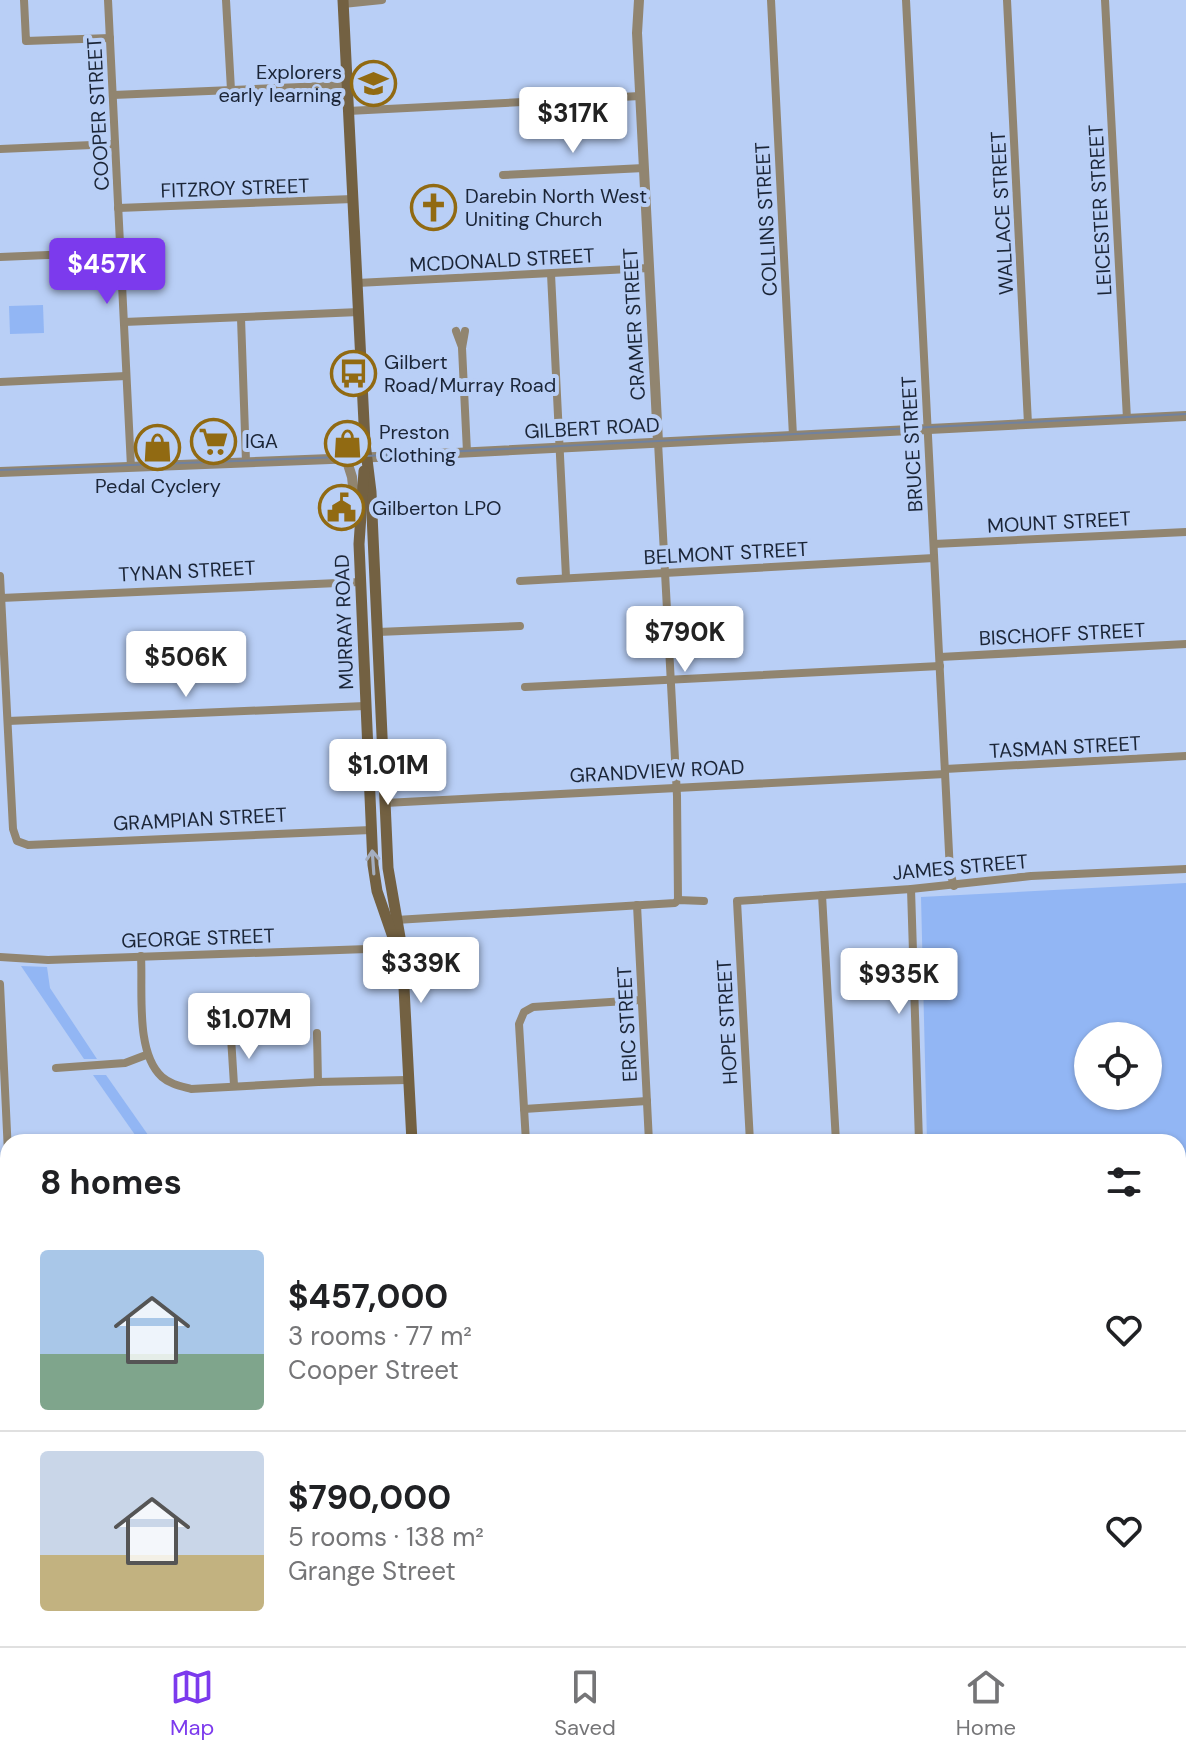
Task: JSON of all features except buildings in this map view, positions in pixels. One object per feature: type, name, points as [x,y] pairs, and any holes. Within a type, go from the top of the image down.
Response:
[{"type":"main road","name":"MURRAY ROAD","points":[[343,2],[366,459],[371,492],[389,884],[402,949],[411,1134]]},
{"type":"main road","name":"MURRAY ROAD","points":[[366,459],[359,544],[374,878],[402,970]]},
{"type":"main road","name":"TYNAN STREET","points":[[360,582],[375,581]]},
{"type":"main road","points":[[362,633],[378,632]]},
{"type":"main road","points":[[365,706],[381,705]]},
{"type":"main road","name":"GRANDVIEW ROAD","points":[[370,804],[385,803]]},
{"type":"main road","name":"GRAMPIAN STREET","points":[[371,830],[386,829]]},
{"type":"street","points":[[24,0],[26,41],[110,38]]},
{"type":"street","name":"COOPER STREET","points":[[108,0],[131,467]]},
{"type":"street","points":[[226,0],[231,90]]},
{"type":"street","points":[[343,2],[382,0]]},
{"type":"street","name":"CRAMER STREET","points":[[636,0],[676,788],[678,900]]},
{"type":"street","name":"COLLINS STREET","points":[[771,0],[793,436]]},
{"type":"street","name":"BRUCE STREET","points":[[906,0],[950,872],[954,886]]},
{"type":"street","name":"WALLACE STREET","points":[[1007,0],[1028,424]]},
{"type":"street","name":"LEICESTER STREET","points":[[1105,0],[1127,419]]},
{"type":"street","points":[[113,95],[347,85]]},
{"type":"street","points":[[348,111],[640,96]]},
{"type":"street","points":[[0,149],[115,144]]},
{"type":"street","points":[[503,175],[644,168]]},
{"type":"street","name":"FITZROY STREET","points":[[118,208],[353,199]]},
{"type":"street","points":[[0,257],[120,252]]},
{"type":"street","name":"MCDONALD STREET","points":[[357,283],[649,268]]},
{"type":"street","points":[[551,274],[566,577]]},
{"type":"street","points":[[124,322],[359,312]]},
{"type":"street","points":[[241,318],[246,462]]},
{"type":"street","points":[[461,331],[467,452]]},
{"type":"street","points":[[0,382],[126,376]]},
{"type":"street","name":"GILBERT ROAD","points":[[0,472],[366,459],[1186,416]]},
{"type":"street","points":[[346,458],[351,470],[359,544]]},
{"type":"street","name":"MOUNT STREET","points":[[934,544],[1186,532]]},
{"type":"street","name":"BELMONT STREET","points":[[520,581],[934,558]]},
{"type":"street","points":[[0,576],[8,721],[365,706]]},
{"type":"street","name":"TYNAN STREET","points":[[1,598],[360,582]]},
{"type":"street","points":[[378,632],[520,626]]},
{"type":"street","name":"BISCHOFF STREET","points":[[525,687],[1186,644]]},
{"type":"street","name":"GRAMPIAN STREET","points":[[8,721],[13,829],[17,841],[28,845],[371,830]]},
{"type":"street","name":"TASMAN STREET","points":[[945,771],[1186,756]]},
{"type":"street","name":"GRANDVIEW ROAD","points":[[385,803],[945,771]]},
{"type":"street","name":"JAMES STREET","points":[[737,901],[954,886],[1031,876],[1186,869]]},
{"type":"street","points":[[911,889],[919,1134]]},
{"type":"street","points":[[822,895],[836,1134]]},
{"type":"street","points":[[396,920],[675,903],[678,900],[704,901]]},
{"type":"street","name":"HOPE STREET","points":[[737,901],[750,1134]]},
{"type":"street","name":"ERIC STREET","points":[[637,905],[649,1134]]},
{"type":"street","name":"GEORGE STREET","points":[[0,957],[48,960],[396,948]]},
{"type":"street","points":[[141,956],[146,1055],[162,1077],[172,1084],[191,1089],[407,1080]]},
{"type":"street","points":[[0,984],[7,1134]]},
{"type":"street","points":[[526,1134],[519,1024],[524,1012],[533,1007],[641,1000]]},
{"type":"street","points":[[317,1033],[318,1082]]},
{"type":"street","points":[[231,1037],[234,1085]]},
{"type":"street","points":[[56,1068],[125,1063],[146,1055]]},
{"type":"street","points":[[524,1109],[647,1101]]},
{"type":"shaded area","points":[[43,305],[44,333],[10,334],[9,306]]},
{"type":"shaded area","points":[[1186,883],[1186,1134],[927,1134],[921,897]]},
{"type":"shaded area","points":[[21,966],[47,967],[50,988],[97,1059],[84,1059]]},
{"type":"shaded area","points":[[93,1075],[106,1075],[147,1134],[134,1134]]},
{"type":"tram line","points":[[0,470],[366,456],[1186,414]]},
{"type":"place","name":"Explorers early learning","points":[[373,84]]},
{"type":"place","name":"Darebin North West Uniting Church","points":[[434,208]]},
{"type":"place","name":"Gilbert Road/Murray Road","points":[[353,373]]},
{"type":"place","name":"IGA","points":[[214,441]]},
{"type":"place","name":"Preston Clothing","points":[[348,444]]},
{"type":"place","name":"Pedal Cyclery","points":[[158,447]]},
{"type":"place","name":"Gilberton LPO","points":[[341,508]]}]
